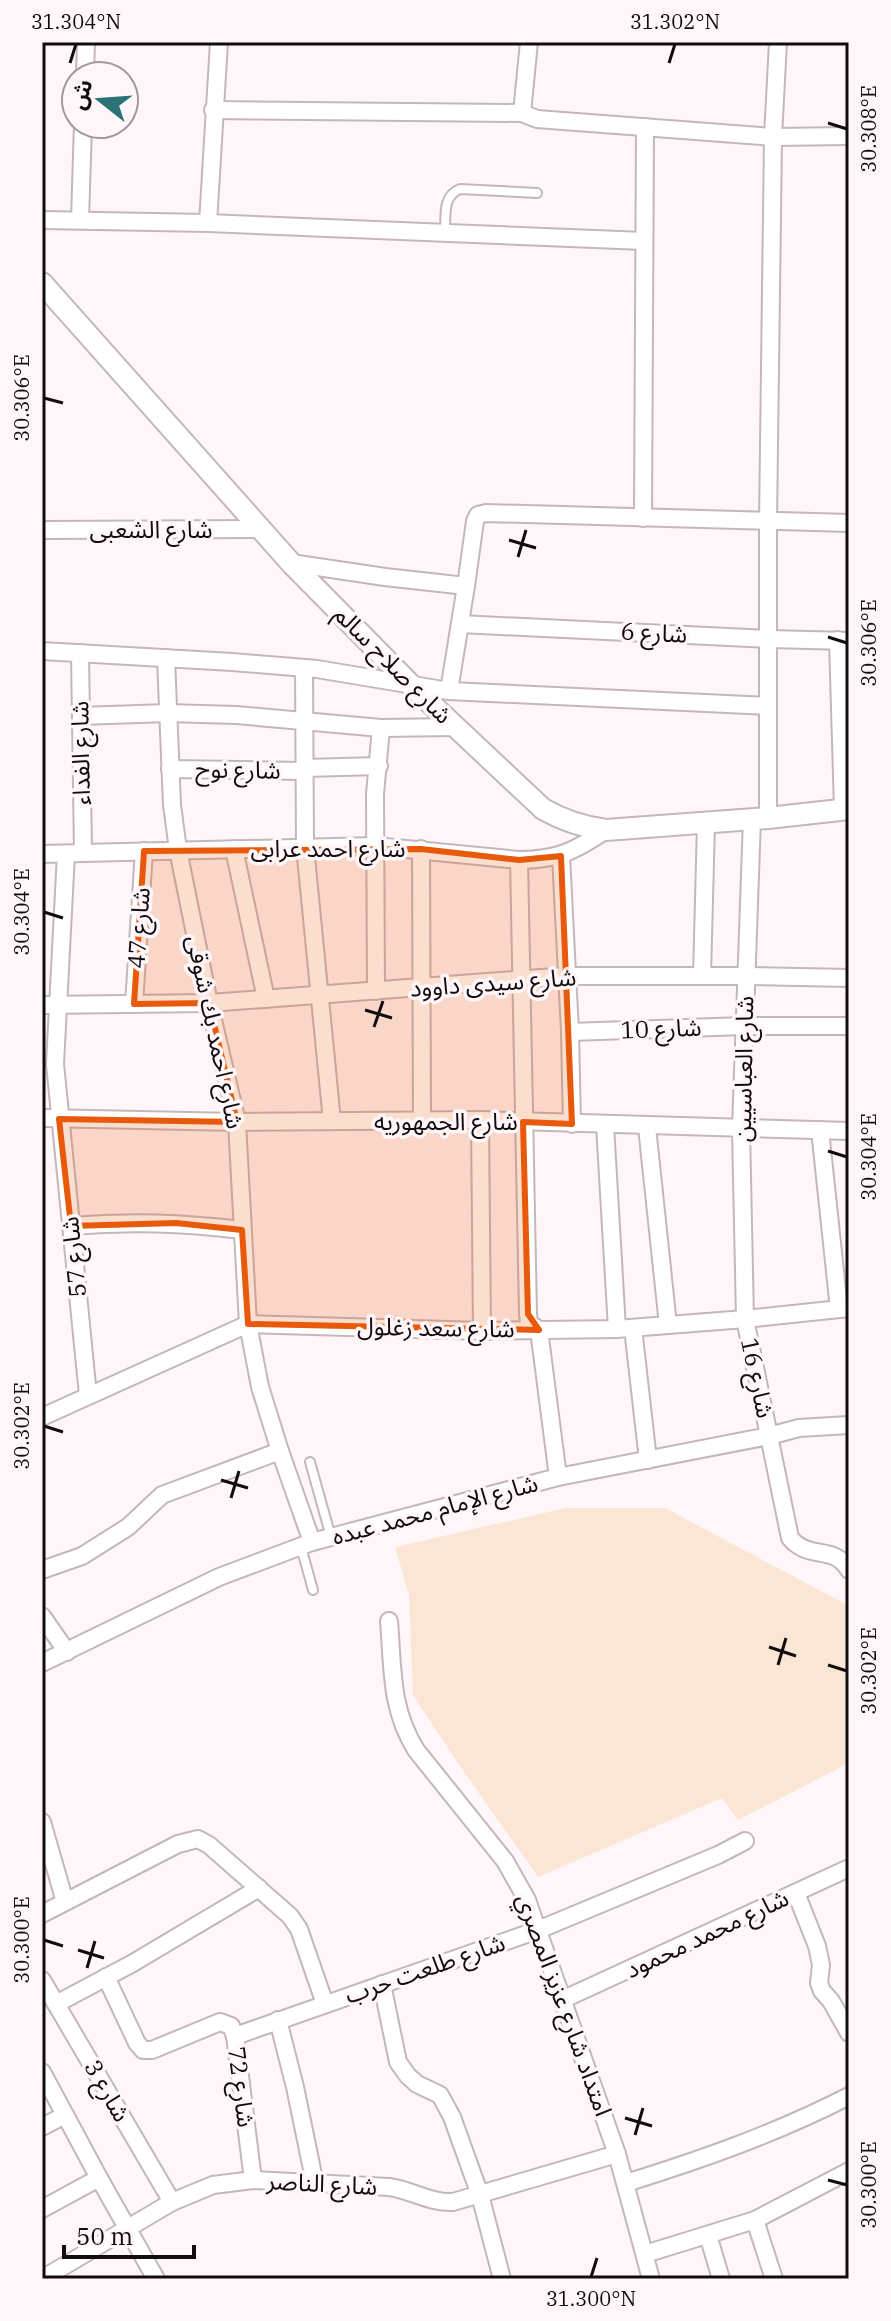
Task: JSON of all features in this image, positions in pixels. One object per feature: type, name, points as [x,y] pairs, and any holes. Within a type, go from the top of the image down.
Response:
[{"type":"street","points":[[208,223],[219,42]]},
{"type":"street","points":[[522,113],[529,42]]},
{"type":"street","name":"شارع العباسيين","points":[[745,1319],[741,1129],[747,976],[768,706],[773,137],[778,42]]},
{"type":"street","points":[[213,110],[522,113],[537,119],[773,137],[849,136]]},
{"type":"street","points":[[643,518],[645,127]]},
{"type":"street","points":[[80,220],[82,140]]},
{"type":"street","points":[[42,220],[208,223],[644,241]]},
{"type":"street","name":"شارع صلاح سالم","points":[[42,283],[291,563],[412,686],[543,809],[562,820],[606,830],[846,810]]},
{"type":"street","points":[[449,691],[473,530],[478,515],[849,523]]},
{"type":"street","name":"شارع الشعبى","points":[[42,530],[260,529]]},
{"type":"street","points":[[291,563],[466,586]]},
{"type":"street","name":"شارع 6","points":[[460,624],[844,640]]},
{"type":"street","points":[[844,640],[846,810]]},
{"type":"street","points":[[42,651],[304,668],[449,691],[768,706]]},
{"type":"street","name":"شارع الفداء","points":[[80,653],[83,853]]},
{"type":"street","name":"شارع احمد بك شوقى","points":[[166,658],[172,805],[178,850],[237,1122],[248,1324],[260,1387],[306,1544]]},
{"type":"street","points":[[304,668],[305,847],[332,1121]]},
{"type":"street","points":[[81,716],[167,713],[381,728],[455,727]]},
{"type":"street","points":[[376,991],[375,794],[381,728]]},
{"type":"street","name":"شارع نوح","points":[[170,769],[305,770],[379,766]]},
{"type":"street","points":[[702,976],[706,823]]},
{"type":"street","name":"شارع احمد عرابى","points":[[42,854],[375,846],[540,860],[580,848],[606,830]]},
{"type":"street","points":[[234,849],[266,999]]},
{"type":"street","points":[[421,849],[422,1120]]},
{"type":"street","name":"شارع 47","points":[[134,1004],[144,851]]},
{"type":"street","name":"شارع 57","points":[[66,854],[49,1005],[55,1064],[51,1119],[71,1226],[88,1395]]},
{"type":"street","points":[[561,856],[572,1124]]},
{"type":"street","points":[[519,860],[528,1314],[529,1323],[539,1330],[558,1477]]},
{"type":"street","name":"شارع سيدى داوود","points":[[49,1005],[209,1003],[567,976],[849,978]]},
{"type":"street","name":"شارع 10","points":[[570,1032],[849,1026]]},
{"type":"street","name":"شارع الجمهوريه","points":[[51,1119],[237,1122],[480,1120],[849,1131]]},
{"type":"street","points":[[480,1120],[482,1331]]},
{"type":"street","points":[[605,1125],[625,1328],[648,1460]]},
{"type":"street","points":[[647,1127],[668,1325]]},
{"type":"street","points":[[820,1130],[844,1308]]},
{"type":"street","points":[[71,1226],[119,1222],[176,1223],[242,1230]]},
{"type":"street","name":"شارع سعد زغلول","points":[[42,1416],[248,1324],[482,1331],[625,1328],[844,1308]]},
{"type":"street","name":"شارع 16","points":[[745,1319],[790,1538],[803,1550],[834,1555],[849,1570]]},
{"type":"street","name":"شارع الإمام محمد عبده","points":[[42,1663],[219,1577],[306,1544],[558,1477],[799,1428],[849,1425]]},
{"type":"street","points":[[42,1570],[82,1556],[128,1527],[162,1495],[280,1451]]},
{"type":"street","points":[[42,1616],[67,1652]]},
{"type":"street","name":"امتداد شارع عزيز المصري","points":[[389,1621],[398,1714],[416,1750],[505,1861],[527,1900],[617,2154],[651,2279]]},
{"type":"street","points":[[42,1822],[65,1902]]},
{"type":"street","points":[[42,1914],[178,1844],[193,1839],[203,1840],[290,1916],[299,1929],[325,2004]]},
{"type":"street","name":"شارع طلعت حرب","points":[[235,2036],[538,1930],[745,1841]]},
{"type":"street","name":"شارع محمد محمود","points":[[564,1999],[849,1868]]},
{"type":"street","points":[[56,2004],[259,1888]]},
{"type":"street","points":[[796,1893],[817,1946],[822,1991],[849,2033]]},
{"type":"street","name":"شارع 72","points":[[106,1977],[143,2050],[152,2050],[220,2022],[231,2026],[235,2036],[253,2180]]},
{"type":"street","name":"شارع 3","points":[[42,1980],[172,2202]]},
{"type":"street","points":[[382,1984],[398,2062],[417,2084],[440,2095],[447,2104],[480,2195],[502,2279]]},
{"type":"street","points":[[278,2020],[315,2184]]},
{"type":"street","points":[[42,2072],[156,2279]]},
{"type":"street","points":[[626,2183],[740,2145],[811,2116],[849,2096]]},
{"type":"street","points":[[42,2127],[65,2115]]},
{"type":"street","name":"شارع الناصر","points":[[42,2279],[172,2202],[213,2185],[253,2180],[399,2189],[441,2202],[453,2202],[617,2154]]},
{"type":"street","points":[[645,2254],[755,2220],[849,2171]]},
{"type":"street","points":[[42,2209],[99,2178]]},
{"type":"street","points":[[755,2220],[774,2279]]},
{"type":"street","points":[[708,2235],[721,2279]]},
{"type":"lane","points":[[445,233],[446,204],[453,192],[460,189],[537,193]]},
{"type":"lane","points":[[310,1462],[331,1537]]},
{"type":"lane","points":[[306,1544],[313,1590]]},
{"type":"highlighted area","points":[[421,849],[519,860],[561,856],[572,1124],[523,1122],[528,1314],[539,1330],[248,1324],[242,1230],[176,1223],[71,1226],[59,1119],[237,1122],[209,1003],[134,1004],[144,851]]},
{"type":"shaded area","points":[[566,1508],[665,1508],[849,1606],[849,1763],[738,1820],[722,1798],[538,1877],[413,1695],[409,1595],[395,1547]]}]
